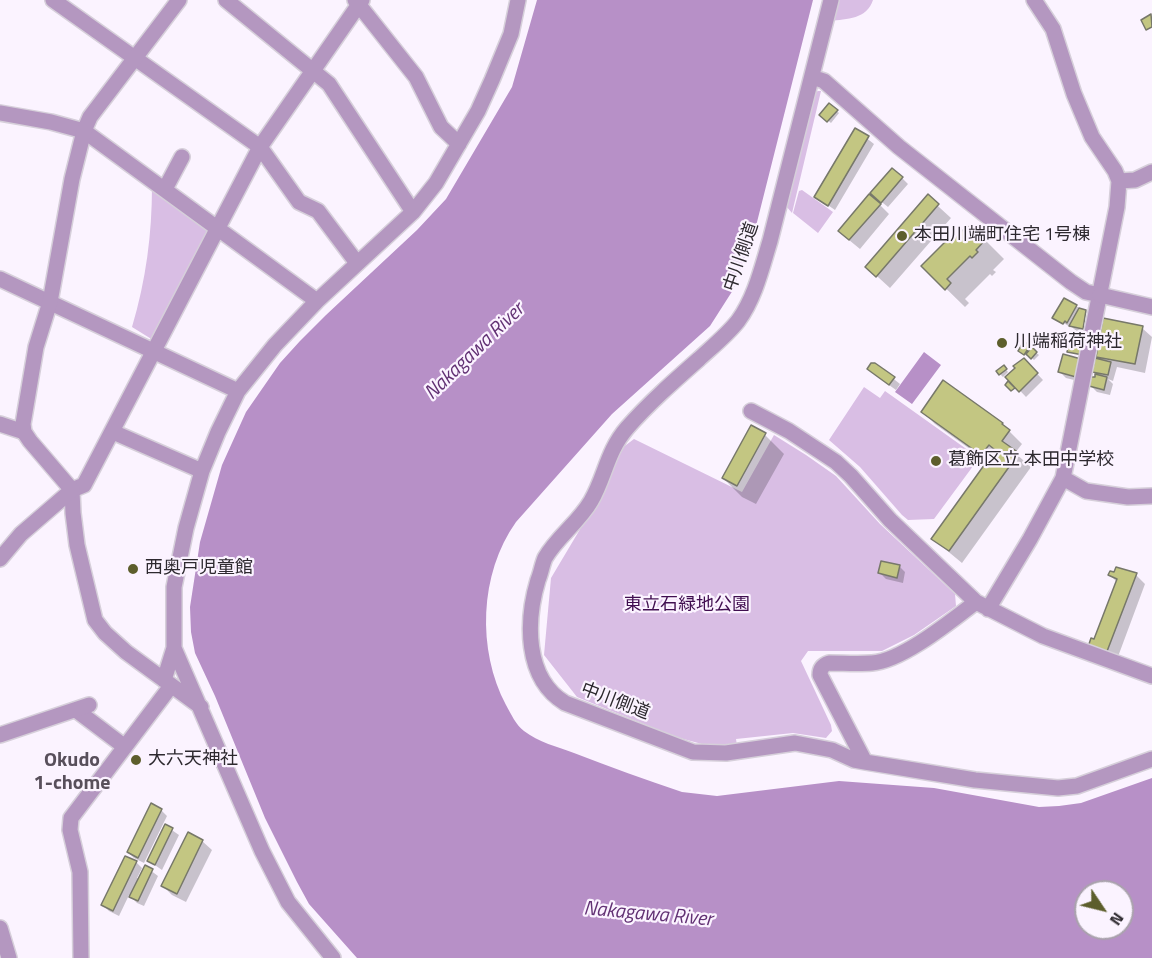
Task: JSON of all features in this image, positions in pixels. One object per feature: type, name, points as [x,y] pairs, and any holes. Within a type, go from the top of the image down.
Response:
[{"type":"street","points":[[52,0],[260,147],[299,202],[318,211],[357,263]]},
{"type":"street","points":[[24,432],[24,415],[36,347],[50,302],[72,178],[84,131],[90,117],[179,0]]},
{"type":"street","points":[[226,0],[329,84],[413,212]]},
{"type":"street","points":[[81,958],[80,872],[70,830],[71,818],[125,747],[168,683],[174,648],[174,587],[186,528],[202,471],[218,432],[238,391],[275,345],[317,301],[413,212],[436,183],[492,80],[511,34],[518,0]]},
{"type":"street","name":"中川側道","points":[[831,0],[770,241],[743,314],[727,333],[648,406],[620,436],[590,504],[544,560],[533,596],[529,622],[532,648],[542,679],[557,699],[693,752],[726,753],[795,742],[832,750],[854,760],[865,762],[975,780],[1058,788],[1077,786],[1152,759]]},
{"type":"street","points":[[865,762],[820,675],[820,669],[824,664],[829,663],[873,663],[888,660],[982,605],[1030,539],[1063,478],[1115,223],[1119,181],[1083,118],[1053,29],[1034,0]]},
{"type":"street","points":[[0,559],[21,534],[72,490],[84,484],[260,147],[314,70],[358,1],[416,78],[441,127],[459,144]]},
{"type":"street","points":[[812,77],[824,81],[899,147],[1071,282],[1086,292],[1152,307]]},
{"type":"street","points":[[0,113],[51,122],[84,131],[317,301]]},
{"type":"street","points":[[165,189],[182,157]]},
{"type":"street","points":[[1119,181],[1135,180],[1152,172]]},
{"type":"street","points":[[0,279],[238,391]]},
{"type":"street","points":[[751,411],[789,431],[836,462],[890,520],[982,605],[1043,636],[1152,676]]},
{"type":"street","points":[[0,424],[24,432],[72,490],[77,545],[95,620],[105,633],[201,707]]},
{"type":"street","points":[[113,432],[202,471]]},
{"type":"street","points":[[1063,478],[1086,490],[1128,496],[1152,496]]},
{"type":"street","points":[[174,648],[262,851],[288,902],[333,958]]},
{"type":"street","points":[[0,735],[83,707],[125,747]]},
{"type":"street","points":[[832,750],[845,742],[843,722]]},
{"type":"street","points":[[0,928],[9,958]]},
{"type":"green space","points":[[835,0],[873,0],[866,11],[856,17],[830,21]]},
{"type":"green space","points":[[821,91],[792,213],[786,206],[813,93]]},
{"type":"green space","points":[[152,186],[212,228],[153,340],[132,327],[147,257]]},
{"type":"green space","points":[[802,190],[833,212],[818,233],[793,213],[799,191]]},
{"type":"green space","points":[[864,387],[880,398],[885,391],[979,458],[934,519],[908,520],[860,467],[829,440]]},
{"type":"green space","name":"東立石緑地公園","points":[[774,435],[836,476],[880,524],[955,594],[956,606],[914,635],[882,651],[808,651],[801,661],[831,725],[832,731],[826,738],[793,733],[736,739],[737,746],[713,747],[676,737],[577,697],[544,655],[551,578],[601,494],[620,447],[622,448],[634,439],[742,492]]},
{"type":"water","name":"Nakagawa River","points":[[537,0],[813,0],[756,226],[733,290],[710,326],[612,414],[516,522],[504,543],[489,588],[486,612],[490,661],[497,683],[516,723],[530,735],[682,792],[717,796],[839,781],[934,788],[1039,807],[1081,803],[1152,778],[1152,958],[357,958],[309,904],[265,818],[195,653],[190,607],[200,542],[222,465],[246,412],[280,363],[300,341],[417,230],[446,199],[512,87]]},
{"type":"water","points":[[924,352],[941,365],[912,404],[895,392]]},
{"type":"building","points":[[1151,14],[1152,27],[1146,30],[1141,20]]},
{"type":"building","points":[[829,103],[838,110],[827,122],[819,115]]},
{"type":"building","points":[[855,128],[869,136],[828,206],[814,197]]},
{"type":"building","points":[[892,168],[903,177],[881,203],[870,193]]},
{"type":"building","points":[[869,194],[881,204],[849,240],[838,231]]},
{"type":"building","name":"本田川端町住宅 1号棟","points":[[928,194],[939,204],[876,277],[865,267]]},
{"type":"building","points":[[972,225],[986,239],[976,250],[978,252],[972,258],[970,256],[947,279],[951,283],[945,290],[921,266],[949,238]]},
{"type":"building","points":[[1064,298],[1077,305],[1067,323],[1065,321],[1063,324],[1052,318]]},
{"type":"building","points":[[1079,308],[1086,310],[1083,329],[1069,326]]},
{"type":"building","points":[[1103,318],[1143,326],[1135,364],[1096,357]]},
{"type":"building","points":[[1024,341],[1030,346],[1024,355],[1018,351]]},
{"type":"building","points":[[1069,341],[1085,344],[1083,355],[1067,352]]},
{"type":"building","points":[[1032,347],[1037,352],[1031,359],[1026,354]]},
{"type":"building","points":[[1063,354],[1081,359],[1076,377],[1058,372]]},
{"type":"building","points":[[1024,358],[1038,373],[1019,392],[1005,377],[1015,368],[1013,366]]},
{"type":"building","points":[[1095,358],[1111,362],[1108,375],[1092,372]]},
{"type":"building","points":[[871,363],[875,363],[895,377],[889,385],[867,369]]},
{"type":"building","points":[[1004,365],[1007,369],[999,375],[996,371]]},
{"type":"building","points":[[1095,374],[1107,377],[1104,390],[1089,386],[1091,377],[1095,377]]},
{"type":"building","points":[[943,380],[1003,423],[1010,430],[1002,441],[1019,453],[949,551],[931,539],[995,450],[989,445],[981,455],[921,412]]},
{"type":"building","points":[[1008,381],[1015,388],[1011,391],[1005,385]]},
{"type":"building","points":[[751,425],[766,433],[737,486],[722,478]]},
{"type":"building","points":[[881,561],[900,565],[897,578],[878,573]]},
{"type":"building","points":[[1116,567],[1137,573],[1106,654],[1088,647],[1091,638],[1094,639],[1117,579],[1108,575],[1110,571],[1114,572]]},
{"type":"building","points":[[151,803],[162,809],[138,858],[127,852]]},
{"type":"building","points":[[165,824],[173,828],[155,865],[147,861]]},
{"type":"building","points":[[188,832],[203,840],[177,894],[161,886]]},
{"type":"building","points":[[125,856],[137,861],[113,911],[101,905]]},
{"type":"building","points":[[145,865],[153,869],[138,901],[129,897]]},
{"type":"place","name":"本田川端町住宅 1号棟","points":[[902,236]]},
{"type":"place","name":"川端稲荷神社","points":[[1002,343]]},
{"type":"place","name":"葛飾区立 本田中学校","points":[[936,461]]},
{"type":"place","name":"西奥戸児童館","points":[[133,569]]},
{"type":"place","name":"大六天神社","points":[[136,760]]},
{"type":"district","name":"Okudo 1-chome","points":[[72,772]]}]
